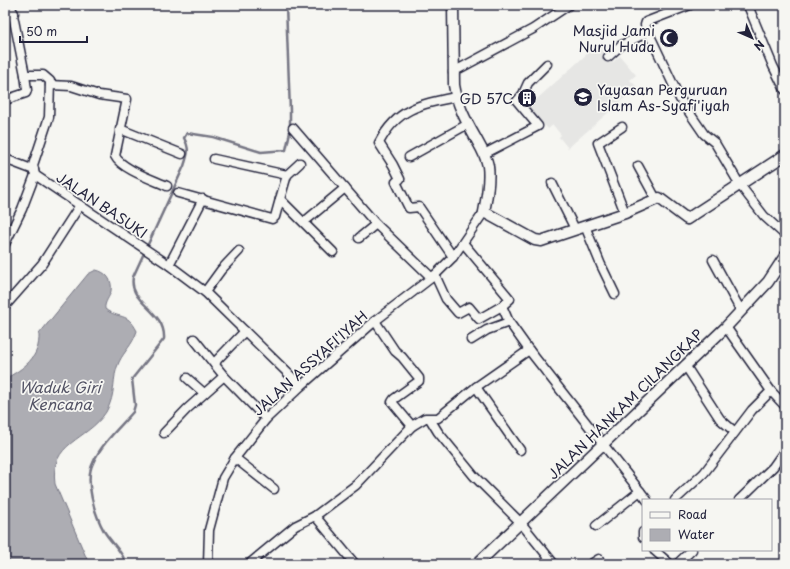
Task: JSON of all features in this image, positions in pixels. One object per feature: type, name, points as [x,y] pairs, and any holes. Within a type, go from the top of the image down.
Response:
[{"type":"street","points":[[453,5],[453,72],[456,97],[484,154],[488,177],[484,212],[535,240],[549,239],[625,213],[656,199],[662,200],[682,217],[687,219],[785,155]]},
{"type":"street","points":[[453,72],[533,29],[569,5]]},
{"type":"street","points":[[690,5],[646,22],[645,25],[680,99],[704,134],[714,143],[740,185],[764,216],[785,235]]},
{"type":"street","points":[[749,6],[773,66],[785,90]]},
{"type":"street","points":[[5,17],[12,9]]},
{"type":"street","points":[[5,100],[26,93],[28,90],[12,9]]},
{"type":"street","points":[[608,57],[620,46],[648,32]]},
{"type":"street","points":[[484,154],[538,126],[517,101],[523,94],[528,83],[547,64]]},
{"type":"street","points":[[5,244],[22,209],[49,117],[50,85],[47,77],[43,75],[25,75]]},
{"type":"street","points":[[50,85],[71,86],[99,95],[127,99],[115,156],[123,165],[167,186]]},
{"type":"street","points":[[453,257],[419,207],[409,208],[396,182],[400,178],[379,143],[395,121],[407,110],[416,106],[456,97]]},
{"type":"street","points":[[409,157],[468,124]]},
{"type":"street","points":[[293,128],[376,224],[433,276],[446,299],[458,313],[469,307],[479,319],[502,306],[510,299],[510,296],[464,244]]},
{"type":"street","points":[[622,128],[598,144],[625,213]]},
{"type":"street","points":[[120,129],[182,154]]},
{"type":"street","name":"JALAN BASUKI","points":[[5,159],[34,172],[169,265],[205,292],[300,386]]},
{"type":"street","points":[[214,159],[287,175]]},
{"type":"street","points":[[178,193],[272,218],[275,216],[287,175],[300,163]]},
{"type":"street","points":[[638,166],[656,199]]},
{"type":"street","points":[[552,183],[575,229]]},
{"type":"street","points":[[304,222],[345,188]]},
{"type":"street","points":[[169,265],[204,199]]},
{"type":"street","points":[[280,199],[332,252]]},
{"type":"street","points":[[5,306],[42,264],[80,205]]},
{"type":"street","name":"JALAN ASSYAFI'IYAH","points":[[208,564],[209,530],[223,478],[234,458],[266,419],[300,386],[375,322],[433,276],[453,257],[464,244],[484,212]]},
{"type":"street","points":[[358,238],[376,224]]},
{"type":"street","points":[[585,226],[615,294]]},
{"type":"street","points":[[205,292],[221,270],[239,251]]},
{"type":"street","points":[[713,260],[741,311]]},
{"type":"street","name":"JALAN HANKAM CILANGKAP","points":[[477,564],[726,327],[768,282],[783,263]]},
{"type":"street","points":[[502,306],[509,322],[529,350],[646,499]]},
{"type":"street","points":[[375,322],[395,351],[402,357],[419,380],[392,401],[393,405],[412,426]]},
{"type":"street","points":[[472,340],[487,330],[509,322]]},
{"type":"street","points":[[726,327],[771,391],[785,406]]},
{"type":"street","points":[[215,364],[217,360],[245,331]]},
{"type":"street","points":[[194,339],[224,376],[266,419]]},
{"type":"street","points":[[249,564],[295,526],[315,516],[356,485],[412,426],[425,418],[438,418],[476,387],[529,350]]},
{"type":"street","points":[[685,365],[720,419],[735,432]]},
{"type":"street","points":[[164,433],[204,393],[224,376]]},
{"type":"street","points":[[187,378],[204,393]]},
{"type":"street","points":[[476,387],[520,450]]},
{"type":"street","points":[[676,499],[704,473],[752,410],[771,391]]},
{"type":"street","points":[[430,419],[438,432],[474,476],[521,523],[554,564]]},
{"type":"street","points":[[740,499],[773,467],[785,450]]},
{"type":"street","points":[[234,458],[274,489]]},
{"type":"street","points":[[596,526],[640,490]]},
{"type":"street","points":[[315,516],[355,564]]},
{"type":"street","points":[[655,551],[670,564]]},
{"type":"street","points":[[677,564],[691,551]]},
{"type":"street","points":[[591,564],[599,559]]},
{"type":"shaded area","name":"Yayasan Perguruan Islam As-Syafi'iyah","points":[[597,45],[613,62],[620,56],[636,75],[630,80],[637,87],[568,148],[559,137],[561,135],[553,125],[548,129],[528,107]]},
{"type":"water","name":"Waduk Giri Kencana","points":[[96,270],[106,275],[111,283],[111,291],[105,304],[105,309],[126,318],[137,331],[119,362],[115,374],[112,399],[106,412],[89,430],[63,450],[58,459],[55,470],[55,484],[89,564],[5,564],[5,379],[30,361],[37,350],[39,334],[88,274]]},
{"type":"waterway","points":[[126,564],[120,551],[104,531],[97,516],[90,488],[90,479],[91,470],[96,456],[111,436],[133,412],[135,405],[132,379],[164,339],[163,329],[159,321],[136,294],[133,286],[133,277],[184,166],[188,152],[184,138],[187,133],[213,137],[261,152],[286,150],[290,132],[286,5]]},
{"type":"place","name":"Masjid Jami Nurul Huda","points":[[669,38]]},
{"type":"place","name":"Yayasan Perguruan Islam As-Syafi'iyah","points":[[583,97]]},
{"type":"place","name":"GD 57C","points":[[527,98]]}]
